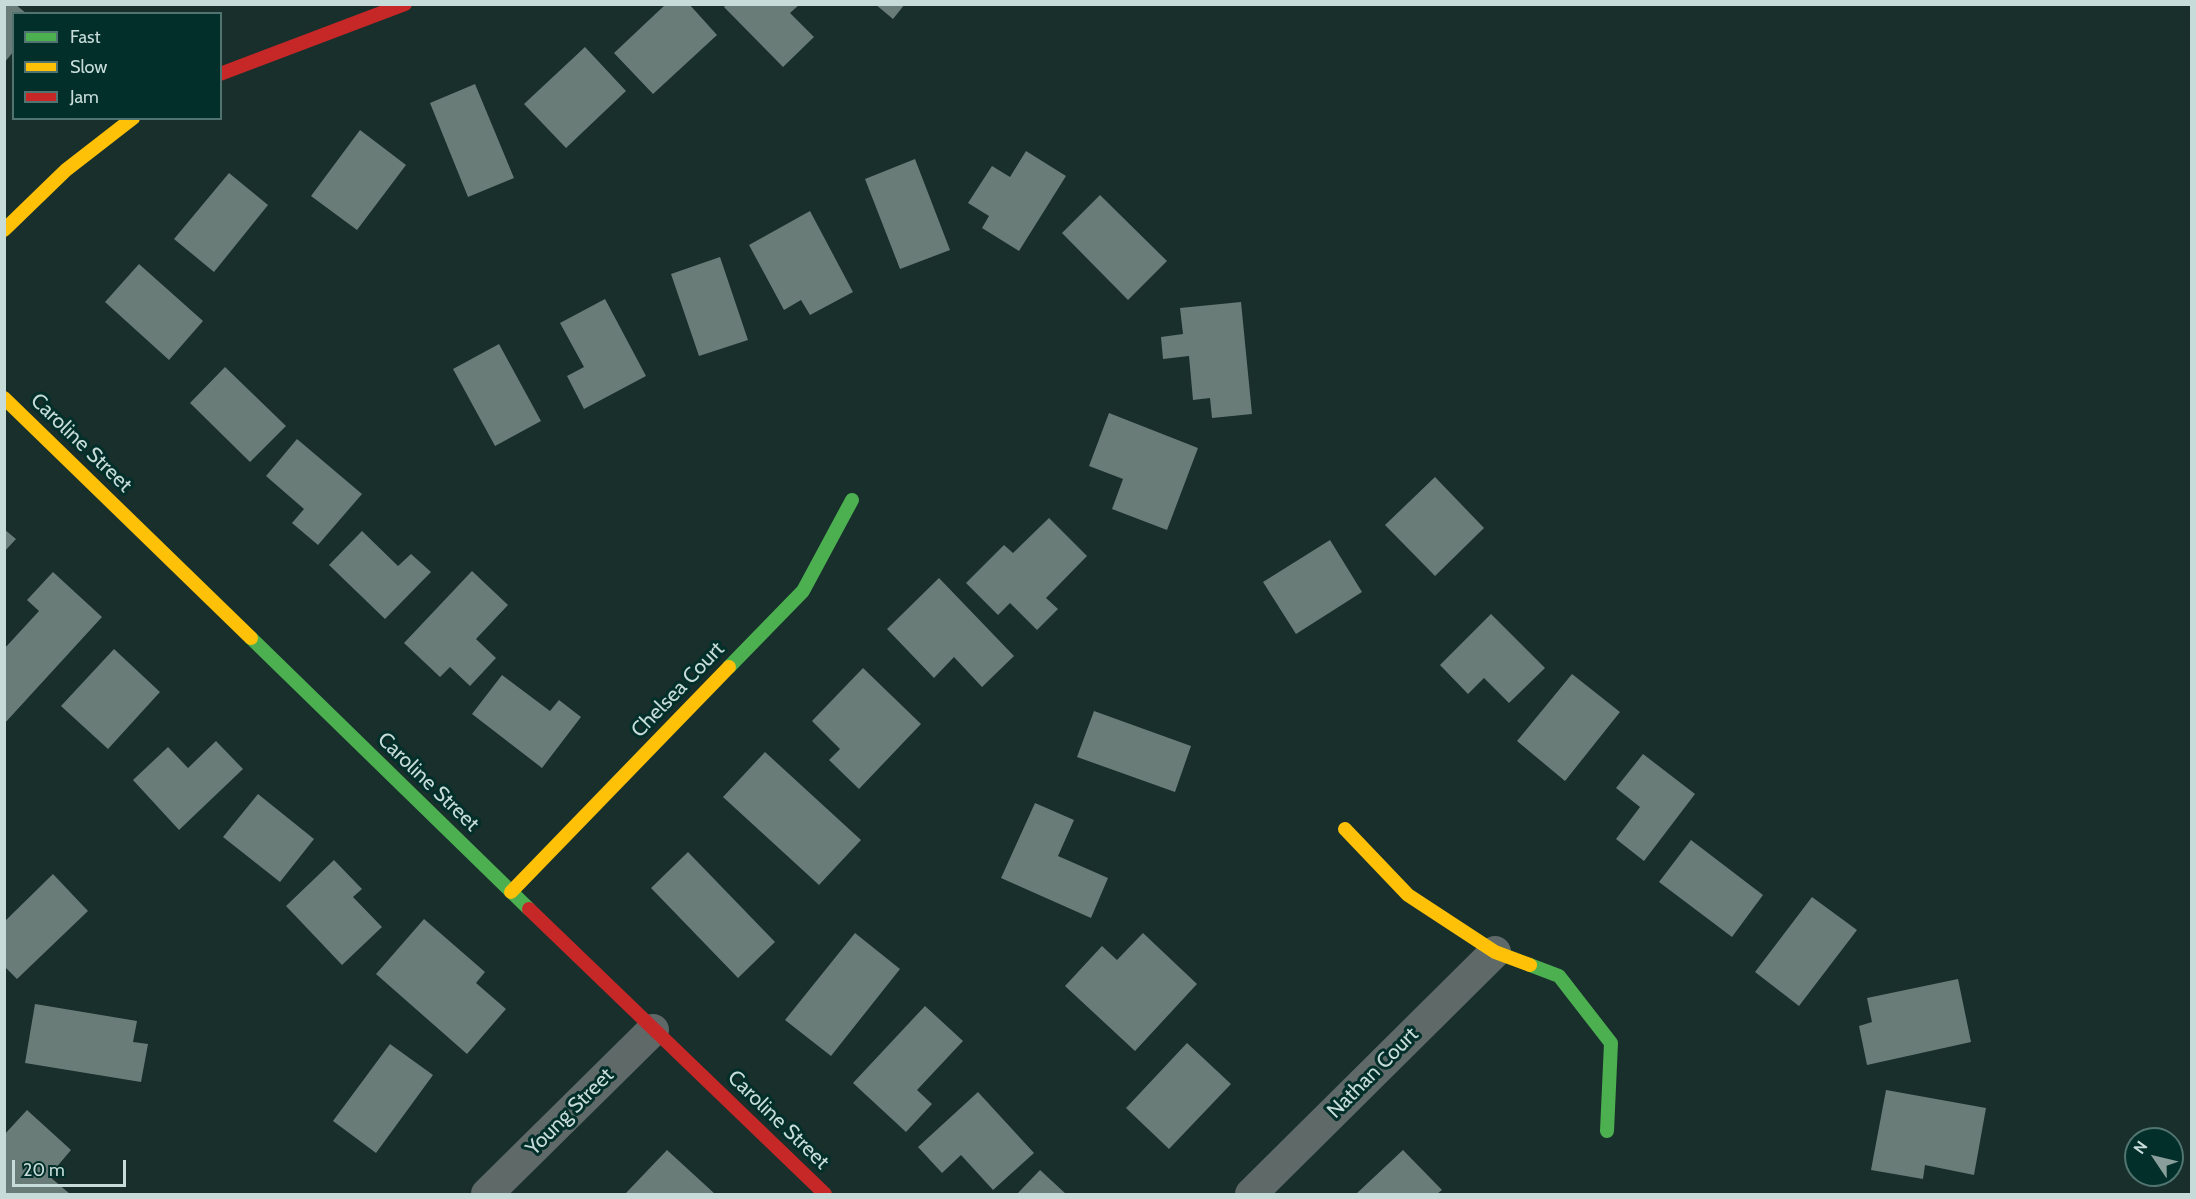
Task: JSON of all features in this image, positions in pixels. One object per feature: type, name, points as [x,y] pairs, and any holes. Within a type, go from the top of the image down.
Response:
[{"type":"street","points":[[222,73],[405,4]]},
{"type":"street","points":[[4,230],[66,170],[130,120]]},
{"type":"street","name":"Caroline Street","points":[[4,398],[653,1030],[825,1194]]},
{"type":"street","name":"Chelsea Court","points":[[511,892],[803,591],[852,500]]},
{"type":"street","points":[[1345,829],[1408,895],[1495,952],[1559,976],[1611,1043],[1607,1131]]},
{"type":"street","name":"Nathan Court","points":[[1251,1194],[1495,952]]},
{"type":"street","name":"Young Street","points":[[487,1194],[653,1030]]},
{"type":"building","points":[[4,4],[15,4],[25,12],[12,12],[12,53],[4,63]]},
{"type":"building","points":[[666,4],[689,4],[717,35],[653,94],[614,53]]},
{"type":"building","points":[[727,4],[800,4],[790,13],[814,37],[783,67],[724,7]]},
{"type":"building","points":[[875,4],[905,4],[893,19]]},
{"type":"building","points":[[585,47],[626,91],[566,148],[524,104]]},
{"type":"building","points":[[475,84],[514,178],[468,197],[430,103]]},
{"type":"building","points":[[360,130],[406,165],[357,230],[311,196]]},
{"type":"building","points":[[1026,151],[1066,176],[1019,251],[982,228],[989,216],[968,203],[992,166],[1010,177]]},
{"type":"building","points":[[915,159],[950,250],[900,269],[865,179]]},
{"type":"building","points":[[229,173],[268,205],[214,272],[174,239]]},
{"type":"building","points":[[1100,195],[1167,261],[1128,300],[1062,233]]},
{"type":"building","points":[[810,211],[853,292],[810,315],[801,300],[784,310],[749,245]]},
{"type":"building","points":[[720,257],[748,340],[699,356],[671,274]]},
{"type":"building","points":[[139,264],[203,321],[169,360],[105,302]]},
{"type":"building","points":[[605,299],[646,376],[584,409],[567,376],[584,367],[560,323]]},
{"type":"building","points":[[1241,302],[1252,414],[1212,418],[1210,398],[1193,400],[1189,356],[1163,359],[1161,337],[1183,334],[1180,308]]},
{"type":"building","points":[[499,344],[541,421],[495,446],[453,369]]},
{"type":"building","points":[[225,367],[286,426],[250,462],[190,403]]},
{"type":"building","points":[[1109,413],[1198,448],[1167,530],[1112,509],[1123,479],[1089,466]]},
{"type":"building","points":[[297,439],[362,494],[318,545],[292,523],[304,509],[266,476]]},
{"type":"building","points":[[1435,477],[1484,528],[1435,576],[1385,525]]},
{"type":"building","points":[[1049,518],[1087,556],[1046,598],[1058,609],[1037,630],[1010,603],[998,615],[966,583],[1004,545],[1013,553]]},
{"type":"building","points":[[4,529],[16,539],[4,552]]},
{"type":"building","points":[[362,531],[398,566],[411,554],[431,572],[385,619],[329,565]]},
{"type":"building","points":[[1330,540],[1362,592],[1296,634],[1263,582]]},
{"type":"building","points":[[472,571],[508,605],[476,639],[496,658],[470,686],[450,667],[440,677],[404,643]]},
{"type":"building","points":[[53,572],[102,617],[4,724],[4,649],[39,611],[27,600]]},
{"type":"building","points":[[939,578],[1014,656],[982,687],[954,657],[934,678],[887,629]]},
{"type":"building","points":[[1491,614],[1545,668],[1509,703],[1484,678],[1468,694],[1440,665]]},
{"type":"building","points":[[114,649],[160,692],[108,749],[61,706]]},
{"type":"building","points":[[863,668],[921,724],[859,789],[829,760],[840,749],[812,721]]},
{"type":"building","points":[[1572,674],[1620,712],[1565,781],[1517,741]]},
{"type":"building","points":[[502,675],[550,711],[559,700],[581,717],[542,768],[472,714]]},
{"type":"building","points":[[1094,711],[1191,746],[1175,792],[1077,757]]},
{"type":"building","points":[[216,741],[243,769],[179,830],[133,780],[168,747],[188,768]]},
{"type":"building","points":[[765,752],[861,840],[819,885],[723,797]]},
{"type":"building","points":[[1643,754],[1695,794],[1644,861],[1616,839],[1640,807],[1616,788]]},
{"type":"building","points":[[258,794],[314,839],[280,882],[223,837]]},
{"type":"building","points":[[1035,803],[1074,820],[1058,856],[1108,878],[1091,918],[1001,878]]},
{"type":"building","points":[[1691,840],[1763,895],[1732,937],[1659,882]]},
{"type":"building","points":[[688,852],[775,942],[738,978],[651,888]]},
{"type":"building","points":[[334,860],[362,889],[353,897],[382,927],[342,965],[286,906]]},
{"type":"building","points":[[53,874],[88,911],[17,979],[4,966],[4,922]]},
{"type":"building","points":[[1812,897],[1857,930],[1799,1006],[1755,972]]},
{"type":"building","points":[[424,919],[485,972],[476,983],[506,1009],[467,1054],[376,974]]},
{"type":"building","points":[[855,933],[900,969],[831,1056],[785,1020]]},
{"type":"building","points":[[1143,933],[1197,984],[1135,1051],[1065,986],[1102,946],[1117,960]]},
{"type":"building","points":[[1958,979],[1971,1042],[1867,1065],[1859,1026],[1872,1022],[1867,998]]},
{"type":"building","points":[[35,1004],[137,1021],[133,1042],[148,1044],[141,1082],[25,1063]]},
{"type":"building","points":[[925,1006],[963,1041],[917,1090],[932,1104],[906,1132],[853,1083]]},
{"type":"building","points":[[1187,1043],[1231,1084],[1169,1149],[1126,1108]]},
{"type":"building","points":[[390,1044],[433,1075],[376,1153],[333,1121]]},
{"type":"building","points":[[1886,1090],[1986,1108],[1974,1175],[1925,1165],[1923,1179],[1871,1170]]},
{"type":"building","points":[[978,1092],[1034,1153],[993,1190],[961,1155],[942,1173],[918,1147]]},
{"type":"building","points":[[27,1110],[71,1150],[49,1176],[70,1194],[4,1194],[4,1135]]},
{"type":"building","points":[[667,1150],[715,1194],[626,1193]]},
{"type":"building","points":[[1403,1150],[1442,1190],[1437,1194],[1356,1194]]},
{"type":"building","points":[[1040,1170],[1066,1194],[1017,1194]]},
{"type":"traffic: fast","points":[[729,667],[803,591],[852,500]]},
{"type":"traffic: fast","points":[[251,638],[529,909]]},
{"type":"traffic: fast","points":[[1530,965],[1559,976],[1611,1043],[1607,1131]]},
{"type":"traffic: slow","points":[[4,230],[66,170],[130,120]]},
{"type":"traffic: slow","points":[[4,398],[251,638]]},
{"type":"traffic: slow","points":[[511,892],[729,667]]},
{"type":"traffic: slow","points":[[1345,829],[1408,895],[1495,952],[1530,965]]},
{"type":"traffic: jam","points":[[222,73],[405,4]]},
{"type":"traffic: jam","points":[[529,909],[825,1194]]}]
